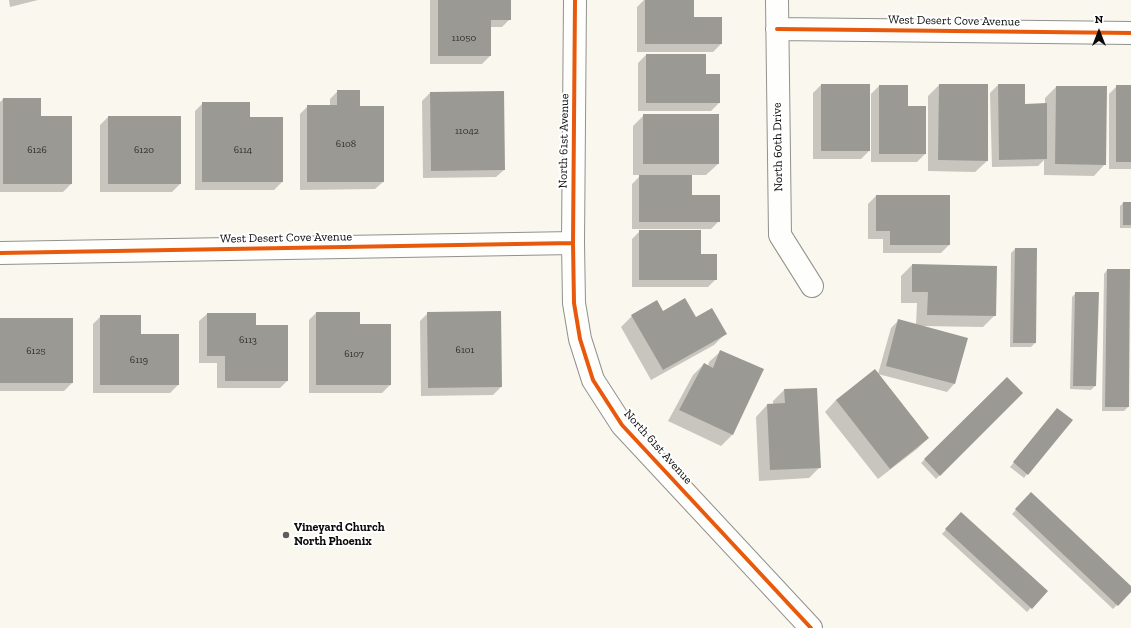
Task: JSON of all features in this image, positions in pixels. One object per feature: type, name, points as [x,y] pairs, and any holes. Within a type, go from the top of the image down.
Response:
[{"type":"street","name":"North 61st Avenue","points":[[575,0],[573,243],[574,304],[580,339],[593,380],[622,425],[811,628]]},
{"type":"street","name":"North 60th Drive","points":[[777,0],[780,235],[812,286]]},
{"type":"street","name":"West Desert Cove Avenue","points":[[777,29],[1131,33]]},
{"type":"street","name":"West Desert Cove Avenue","points":[[0,253],[573,243]]},
{"type":"building","points":[[438,0],[511,0],[511,20],[491,20],[491,56],[438,56]]},
{"type":"building","points":[[645,0],[694,0],[694,17],[722,17],[722,44],[645,44]]},
{"type":"building","points":[[646,54],[706,54],[706,74],[720,74],[720,103],[646,103]]},
{"type":"building","points":[[821,84],[870,84],[870,151],[821,151]]},
{"type":"building","points":[[939,84],[988,84],[988,161],[938,160]]},
{"type":"building","points":[[998,84],[1025,84],[1025,104],[1047,103],[1047,159],[999,160]]},
{"type":"building","points":[[879,85],[908,85],[908,106],[926,106],[926,154],[879,154]]},
{"type":"building","points":[[1116,85],[1131,85],[1131,162],[1116,162]]},
{"type":"building","points":[[1056,86],[1107,86],[1106,165],[1055,164]]},
{"type":"building","points":[[337,90],[360,90],[360,106],[384,106],[384,182],[307,182],[307,105],[337,105]]},
{"type":"building","points":[[504,91],[505,170],[431,171],[430,92]]},
{"type":"building","points":[[3,98],[41,98],[41,116],[72,116],[72,184],[3,184]]},
{"type":"building","points":[[202,102],[250,102],[250,117],[283,117],[283,182],[202,182]]},
{"type":"building","points":[[643,114],[719,114],[719,164],[643,164]]},
{"type":"building","points":[[108,116],[181,116],[181,184],[108,184]]},
{"type":"building","points":[[639,175],[692,175],[692,195],[720,195],[720,222],[639,222]]},
{"type":"building","points":[[876,195],[950,195],[950,245],[890,245],[890,231],[876,231]]},
{"type":"building","points":[[1123,202],[1131,202],[1131,225],[1123,225]]},
{"type":"building","points":[[639,230],[701,230],[701,254],[717,254],[717,280],[639,280]]},
{"type":"building","points":[[1015,248],[1037,248],[1036,343],[1013,343]]},
{"type":"building","points":[[912,264],[997,266],[996,316],[927,315],[928,292],[912,292]]},
{"type":"building","points":[[1107,269],[1130,269],[1129,407],[1105,407]]},
{"type":"building","points":[[1075,292],[1099,292],[1096,386],[1073,386]]},
{"type":"building","points":[[685,298],[696,317],[712,308],[727,334],[663,370],[631,315],[657,300],[663,311]]},
{"type":"building","points":[[501,311],[502,387],[428,388],[427,312]]},
{"type":"building","points":[[316,312],[360,312],[360,324],[391,324],[391,385],[316,385]]},
{"type":"building","points":[[207,313],[256,313],[256,325],[288,325],[288,381],[225,381],[225,356],[207,356]]},
{"type":"building","points":[[100,315],[141,315],[141,334],[179,334],[179,385],[100,385]]},
{"type":"building","points":[[0,318],[73,318],[73,383],[0,383]]},
{"type":"building","points":[[898,319],[968,338],[955,384],[886,366]]},
{"type":"building","points":[[720,350],[764,369],[733,435],[679,410],[704,363],[713,368]]},
{"type":"building","points":[[875,369],[929,438],[890,469],[836,400]]},
{"type":"building","points":[[1007,377],[1023,393],[940,476],[924,459]]},
{"type":"building","points":[[817,388],[821,468],[770,470],[767,404],[785,403],[784,389]]},
{"type":"building","points":[[1057,408],[1073,420],[1028,475],[1013,462]]},
{"type":"building","points":[[1031,492],[1131,586],[1131,592],[1118,606],[1015,509]]},
{"type":"building","points":[[961,512],[1048,591],[1032,609],[945,529]]},
{"type":"cycle path","points":[[575,0],[574,303],[580,339],[593,380],[622,425],[811,628]]},
{"type":"cycle path","points":[[777,29],[1131,33]]},
{"type":"cycle path","points":[[0,253],[573,243]]},
{"type":"place","name":"Vineyard Church North Phoenix","points":[[286,535]]}]
